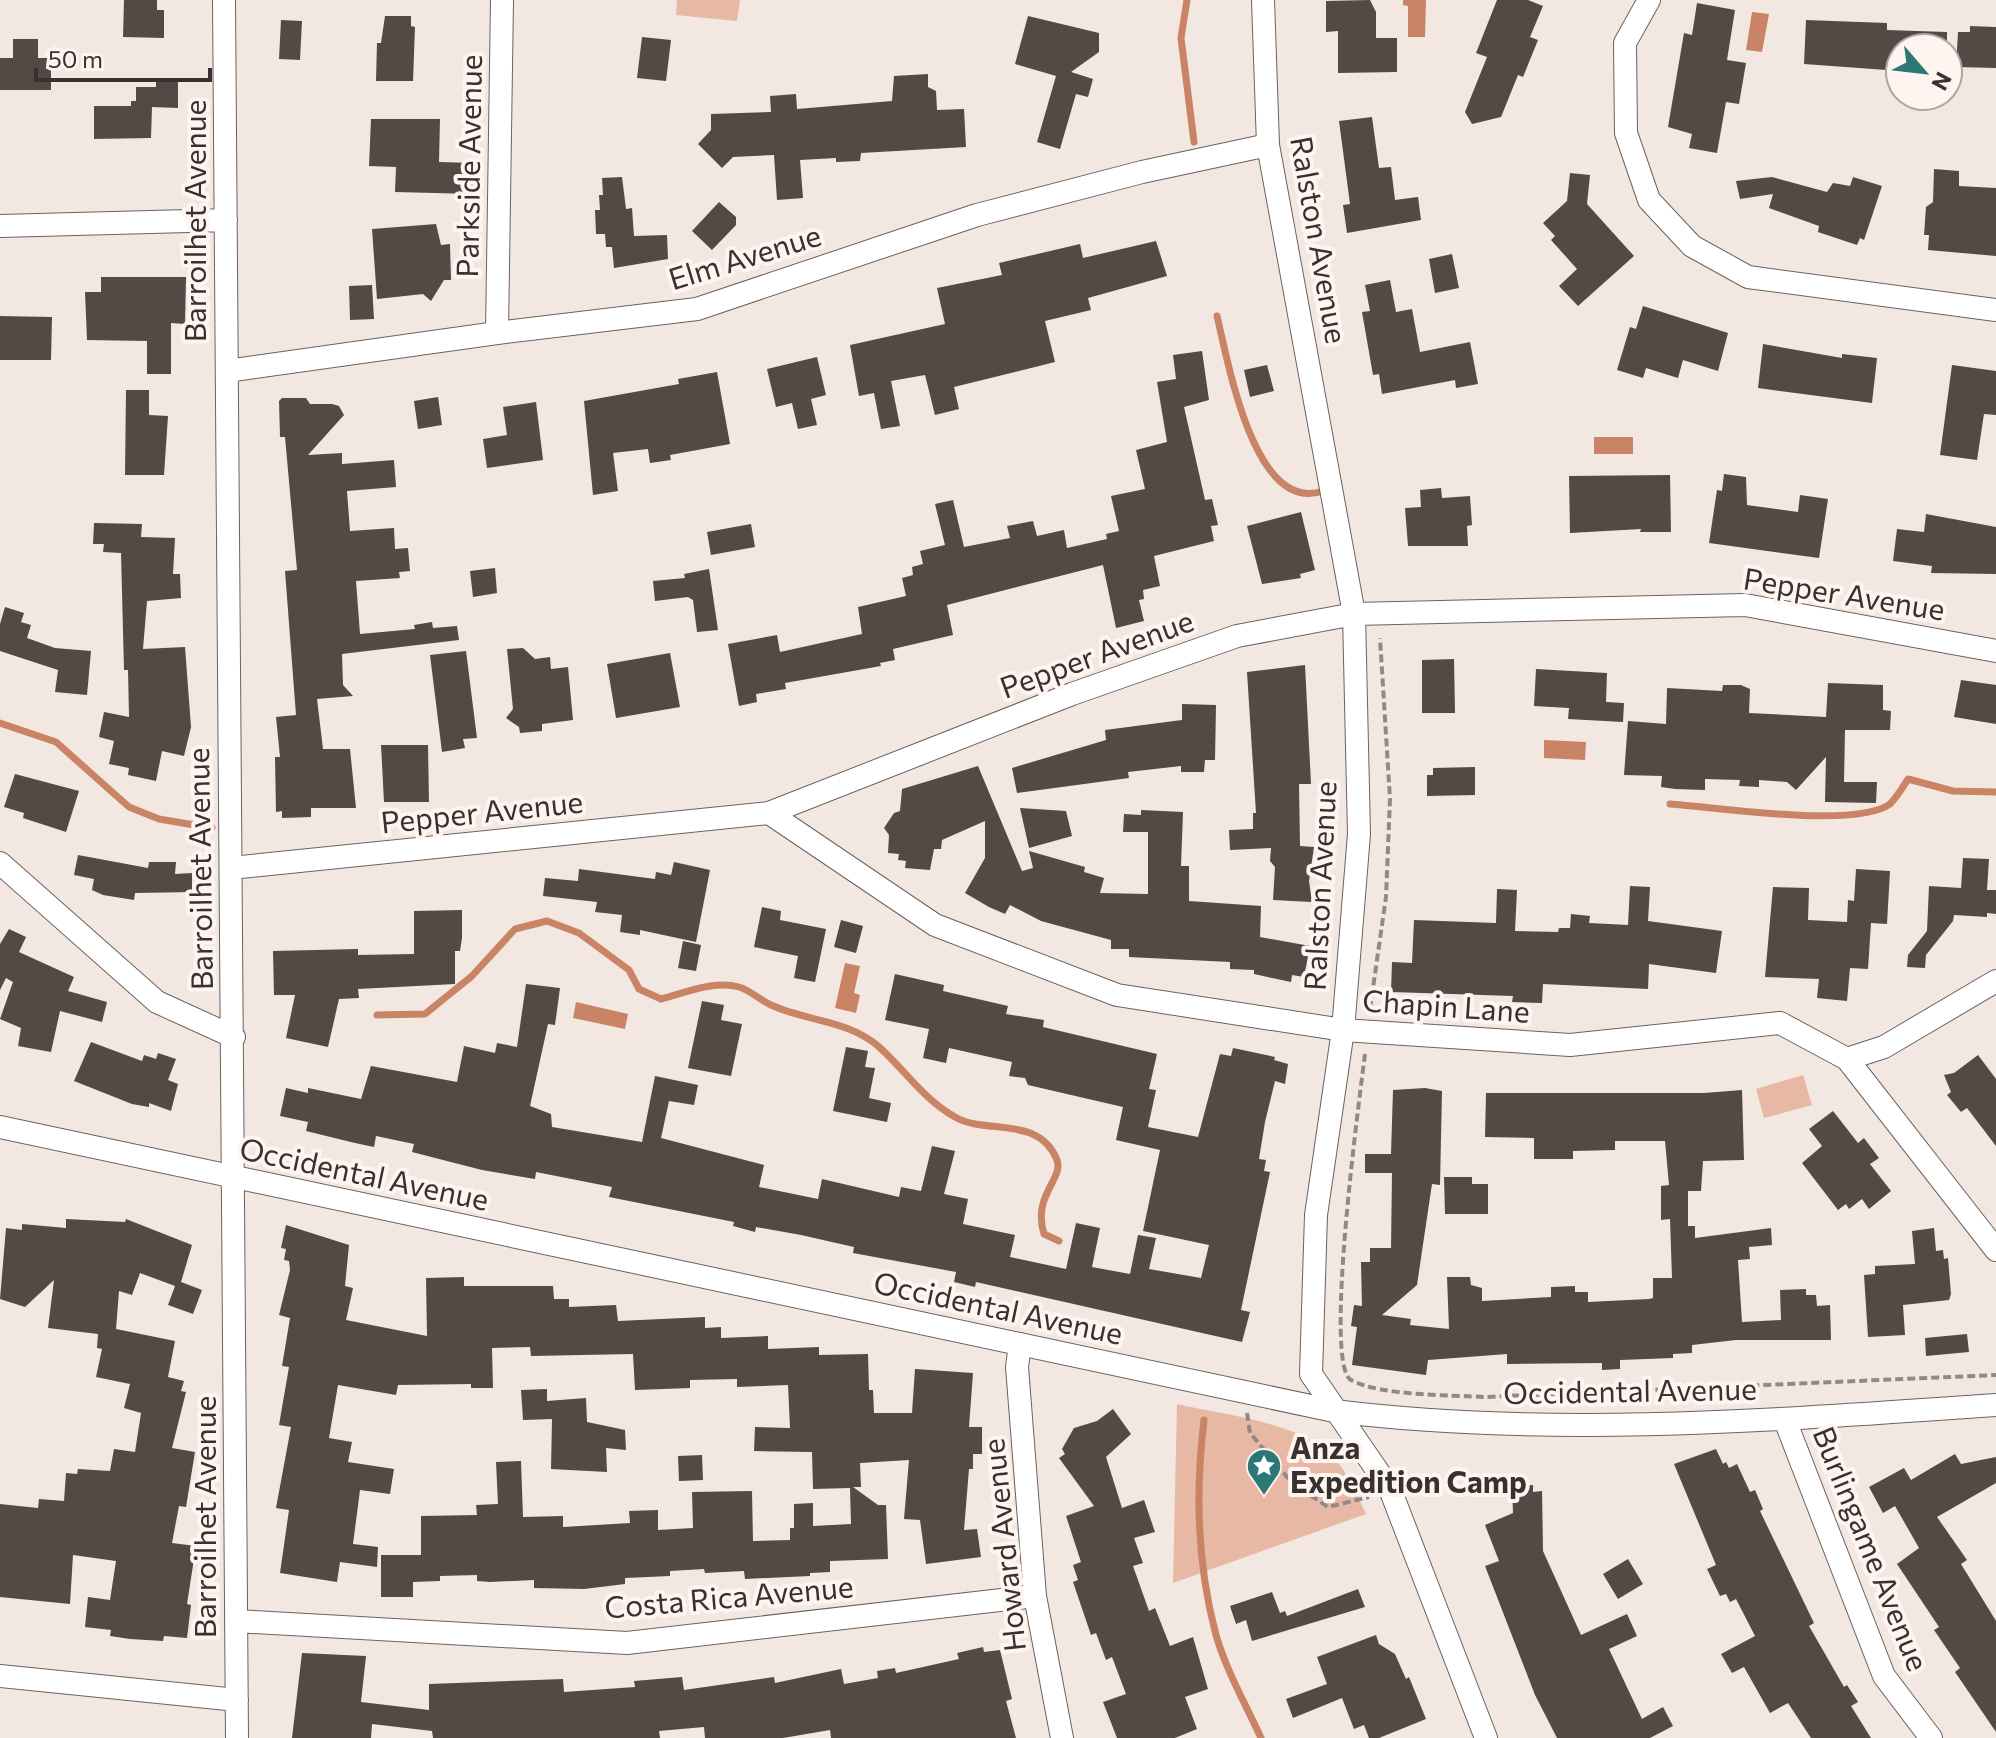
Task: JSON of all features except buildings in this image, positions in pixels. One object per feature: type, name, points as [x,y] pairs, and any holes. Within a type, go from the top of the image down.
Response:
[{"type":"street","name":"Barroilhet Avenue","points":[[224,0],[237,1738]]},
{"type":"street","name":"Parkside Avenue","points":[[497,333],[502,0]]},
{"type":"street","name":"Ralston Avenue","points":[[1263,0],[1268,145],[1354,614],[1359,834],[1343,1030],[1316,1215],[1311,1374],[1390,1489],[1485,1738]]},
{"type":"street","points":[[1649,0],[1625,43],[1626,133],[1649,200],[1692,246],[1748,277],[1996,310]]},
{"type":"street","name":"Elm Avenue","points":[[227,371],[697,309],[977,215],[1142,172],[1268,145]]},
{"type":"street","points":[[0,226],[226,220]]},
{"type":"street","name":"Pepper Avenue","points":[[231,868],[769,813],[1072,694],[1237,636],[1354,614],[1745,605],[1996,651]]},
{"type":"street","name":"Chapin Lane","points":[[769,813],[935,925],[1117,995],[1343,1030],[1570,1045],[1780,1023],[1847,1059]]},
{"type":"street","points":[[0,863],[157,1002],[234,1037]]},
{"type":"street","points":[[1996,981],[1884,1047],[1847,1059],[1996,1250]]},
{"type":"street","name":"Occidental Avenue","points":[[0,1127],[1334,1411],[1479,1424],[1785,1420],[1996,1405]]},
{"type":"street","name":"Howard Avenue","points":[[1020,1344],[1017,1367],[1035,1596],[1062,1738]]},
{"type":"street","name":"Burlingame Avenue","points":[[1785,1420],[1884,1676],[1931,1738]]},
{"type":"street","name":"Costa Rica Avenue","points":[[236,1621],[627,1643],[1035,1596]]},
{"type":"street","points":[[0,1676],[237,1700]]},
{"type":"path","points":[[1380,638],[1389,813],[1386,897],[1367,1032],[1342,1274],[1340,1350],[1344,1373],[1352,1380],[1403,1392],[1485,1397],[1996,1375]]},
{"type":"path","points":[[1243,1392],[1250,1433],[1292,1483],[1328,1507],[1390,1489]]},
{"type":"shaded area","points":[[677,0],[740,0],[737,21],[676,15]]},
{"type":"shaded area","points":[[1403,0],[1426,0],[1425,37],[1408,37],[1408,6],[1403,5]]},
{"type":"shaded area","points":[[1752,12],[1769,14],[1762,52],[1746,50]]},
{"type":"shaded area","points":[[1594,437],[1633,437],[1633,454],[1594,454]]},
{"type":"shaded area","points":[[1544,740],[1586,742],[1585,760],[1544,758]]},
{"type":"shaded area","points":[[845,963],[860,966],[854,993],[860,995],[856,1013],[835,1008]]},
{"type":"shaded area","points":[[576,1002],[628,1014],[625,1029],[573,1018]]},
{"type":"shaded area","points":[[1803,1075],[1812,1105],[1764,1118],[1756,1089]]},
{"type":"shaded area","points":[[1177,1404],[1283,1428],[1321,1446],[1344,1472],[1366,1514],[1173,1583]]},
{"type":"waterway","points":[[1187,0],[1181,38],[1194,142]]},
{"type":"waterway","points":[[1217,316],[1237,397],[1262,458],[1279,480],[1299,492],[1323,491]]},
{"type":"waterway","points":[[0,723],[56,742],[129,807],[159,819],[212,828]]},
{"type":"waterway","points":[[1670,804],[1784,814],[1848,815],[1873,811],[1890,804],[1908,779],[1953,791],[1996,792]]},
{"type":"waterway","points":[[377,1015],[425,1014],[472,976],[515,929],[547,921],[579,933],[629,970],[639,989],[661,999],[710,986],[743,988],[784,1010],[866,1037],[933,1102],[955,1117],[981,1125],[1025,1131],[1038,1137],[1049,1146],[1057,1160],[1058,1167],[1045,1198],[1041,1220],[1044,1234],[1059,1241]]},
{"type":"waterway","points":[[1204,1420],[1199,1501],[1205,1582],[1220,1648],[1261,1738]]},
{"type":"place","name":"Anza Expedition Camp","points":[[1264,1497]]}]
